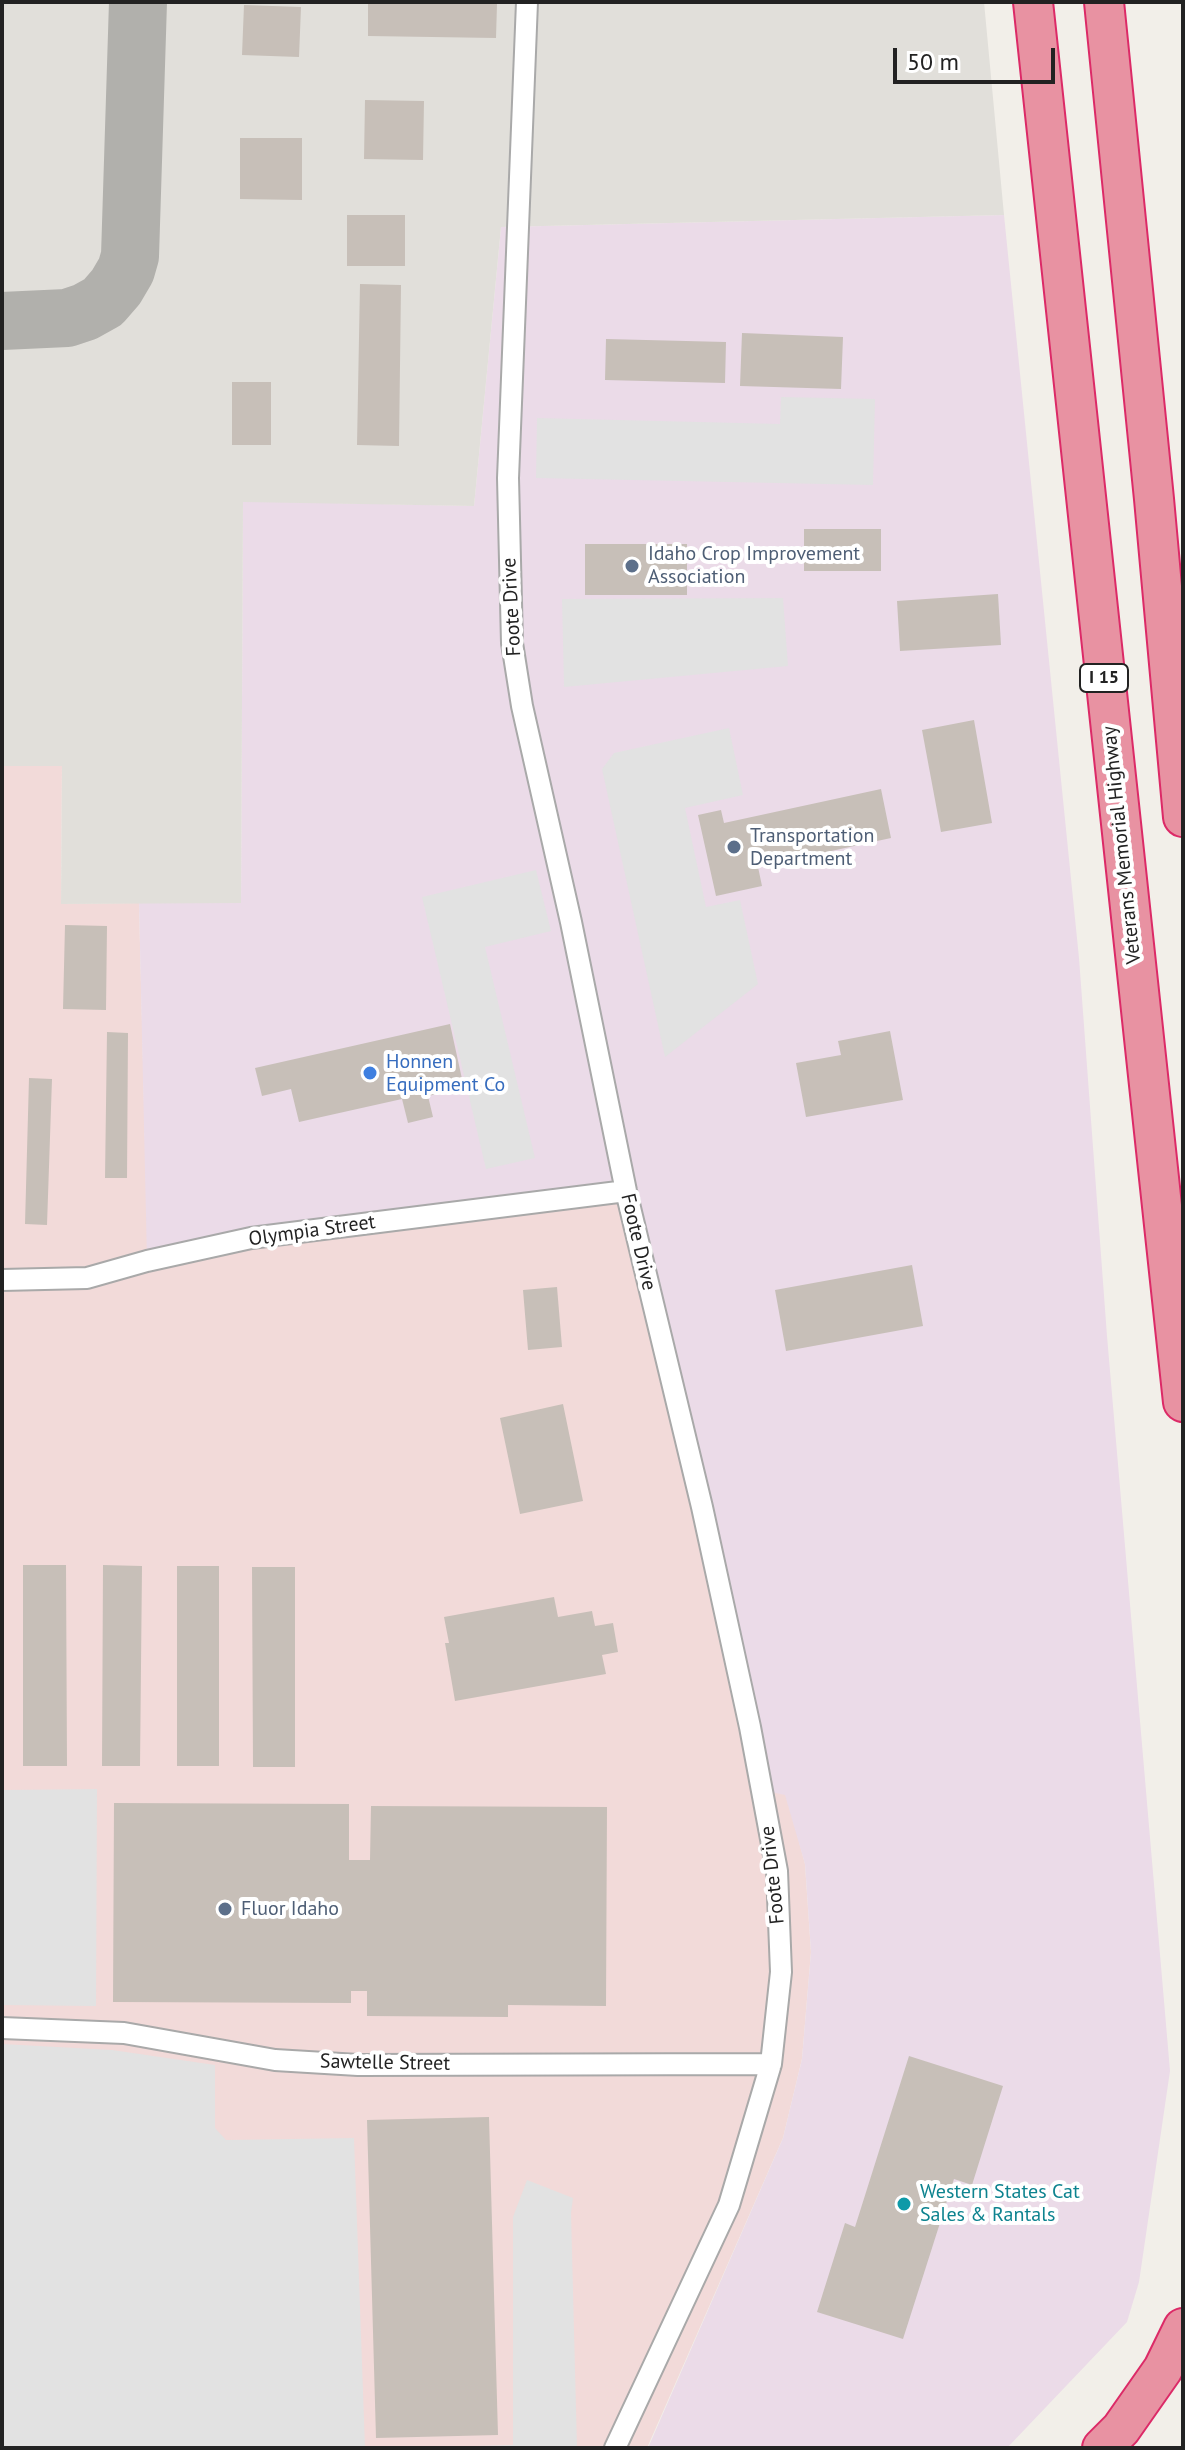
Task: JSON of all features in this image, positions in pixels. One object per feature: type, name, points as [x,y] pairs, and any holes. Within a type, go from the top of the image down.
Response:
[{"type":"highway","name":"Veterans Memorial Highway","points":[[1033,2],[1183,1402]]},
{"type":"highway","points":[[1104,2],[1183,817]]},
{"type":"highway","points":[[1102,2448],[1121,2429],[1163,2369],[1183,2328]]},
{"type":"street","name":"Foote Drive","points":[[527,2],[508,478],[512,643],[524,719],[571,922],[626,1191],[702,1507],[750,1727],[777,1871],[781,1972],[771,2064],[729,2205],[615,2448]]},
{"type":"street","name":"Olympia Street","points":[[2,1280],[87,1278],[251,1238],[626,1191]]},
{"type":"street","name":"Sawtelle Street","points":[[2,2028],[124,2033],[275,2060],[358,2065],[771,2064]]},
{"type":"shaded area","points":[[2,2],[984,2],[1004,215],[501,227],[474,506],[243,502],[241,903],[61,904],[62,766],[2,766]]},
{"type":"shaded area","points":[[1004,215],[1079,958],[1107,1336],[1170,2071],[1139,2282],[1127,2322],[1007,2448],[648,2448],[783,2138],[802,2059],[811,1952],[805,1864],[785,1795],[762,1790],[626,1191],[147,1261],[139,903],[241,902],[243,501],[474,506],[501,227]]},
{"type":"shaded area","points":[[781,397],[875,399],[873,485],[536,478],[537,418],[780,424]]},
{"type":"shaded area","points":[[783,598],[788,666],[564,687],[562,599]]},
{"type":"shaded area","points":[[729,728],[743,795],[685,808],[706,907],[740,900],[758,984],[665,1057],[602,769],[614,753]]},
{"type":"shaded area","points":[[62,765],[61,904],[139,903],[148,1261],[626,1191],[805,1864],[811,1952],[802,2059],[783,2138],[647,2448],[2,2448],[2,766]]},
{"type":"shaded area","points":[[536,870],[551,931],[485,947],[535,1158],[486,1169],[422,897]]},
{"type":"shaded area","points":[[97,1789],[96,2006],[2,2005],[2,1790]]},
{"type":"shaded area","points":[[2,2044],[112,2050],[215,2065],[215,2128],[226,2140],[354,2138],[365,2448],[2,2448]]},
{"type":"shaded area","points":[[527,2180],[573,2198],[577,2448],[406,2448],[513,2445],[513,2217]]},
{"type":"building","points":[[368,2],[497,4],[496,38],[368,36]]},
{"type":"building","points":[[244,5],[301,7],[299,57],[242,55]]},
{"type":"building","points":[[365,100],[424,101],[423,160],[364,159]]},
{"type":"building","points":[[240,138],[302,138],[302,200],[240,199]]},
{"type":"building","points":[[347,215],[405,215],[405,266],[347,266]]},
{"type":"building","points":[[360,284],[401,285],[399,446],[357,445]]},
{"type":"building","points":[[742,333],[843,337],[841,389],[740,386]]},
{"type":"building","points":[[606,339],[726,342],[725,383],[605,380]]},
{"type":"building","points":[[232,382],[271,382],[271,445],[232,445]]},
{"type":"building","points":[[804,529],[881,529],[881,571],[804,571]]},
{"type":"building","points":[[585,544],[687,544],[687,595],[585,595]]},
{"type":"building","points":[[998,594],[1001,645],[900,651],[897,601]]},
{"type":"building","points":[[974,720],[992,823],[941,832],[922,730]]},
{"type":"building","points":[[881,789],[891,838],[758,867],[762,886],[716,896],[698,815],[721,810],[724,823]]},
{"type":"building","points":[[65,925],[107,926],[106,1010],[63,1009]]},
{"type":"building","points":[[450,1024],[464,1088],[428,1096],[433,1117],[408,1123],[402,1099],[299,1122],[291,1089],[262,1096],[255,1068]]},
{"type":"building","points":[[890,1031],[903,1100],[806,1117],[796,1063],[841,1055],[838,1041]]},
{"type":"building","points":[[107,1032],[128,1033],[127,1178],[105,1178]]},
{"type":"building","points":[[29,1078],[52,1079],[47,1225],[25,1224]]},
{"type":"building","points":[[912,1265],[923,1326],[786,1351],[775,1290]]},
{"type":"building","points":[[557,1287],[562,1347],[528,1350],[523,1290]]},
{"type":"building","points":[[563,1404],[583,1501],[520,1514],[500,1418]]},
{"type":"building","points":[[23,1565],[66,1565],[67,1766],[23,1766]]},
{"type":"building","points":[[103,1565],[142,1566],[140,1766],[102,1766]]},
{"type":"building","points":[[177,1566],[219,1566],[219,1766],[177,1766]]},
{"type":"building","points":[[252,1567],[295,1567],[295,1767],[253,1767]]},
{"type":"building","points":[[554,1597],[558,1617],[592,1611],[595,1626],[613,1623],[618,1652],[602,1655],[606,1674],[455,1701],[444,1617]]},
{"type":"building","points":[[114,1803],[349,1804],[349,1860],[370,1860],[371,1806],[607,1807],[606,2006],[508,2005],[508,2017],[367,2016],[367,1991],[351,1991],[351,2003],[113,2002]]},
{"type":"building","name":"Western States Cat Sales & Rantals","points":[[909,2056],[1003,2086],[972,2185],[954,2179],[903,2339],[817,2312],[845,2223],[855,2227]]},
{"type":"building","points":[[489,2117],[498,2435],[376,2438],[367,2120]]},
{"type":"taxiway","points":[[2,321],[67,318],[85,312],[103,302],[126,270],[130,256],[138,2]]},
{"type":"place","name":"Idaho Crop Improvement Association","points":[[632,566]]},
{"type":"place","name":"Transportation Department","points":[[734,847]]},
{"type":"place","name":"Honnen Equipment Co","points":[[370,1073]]},
{"type":"place","name":"Fluor Idaho","points":[[225,1909]]},
{"type":"place","name":"Western States Cat Sales & Rantals","points":[[904,2204]]}]
